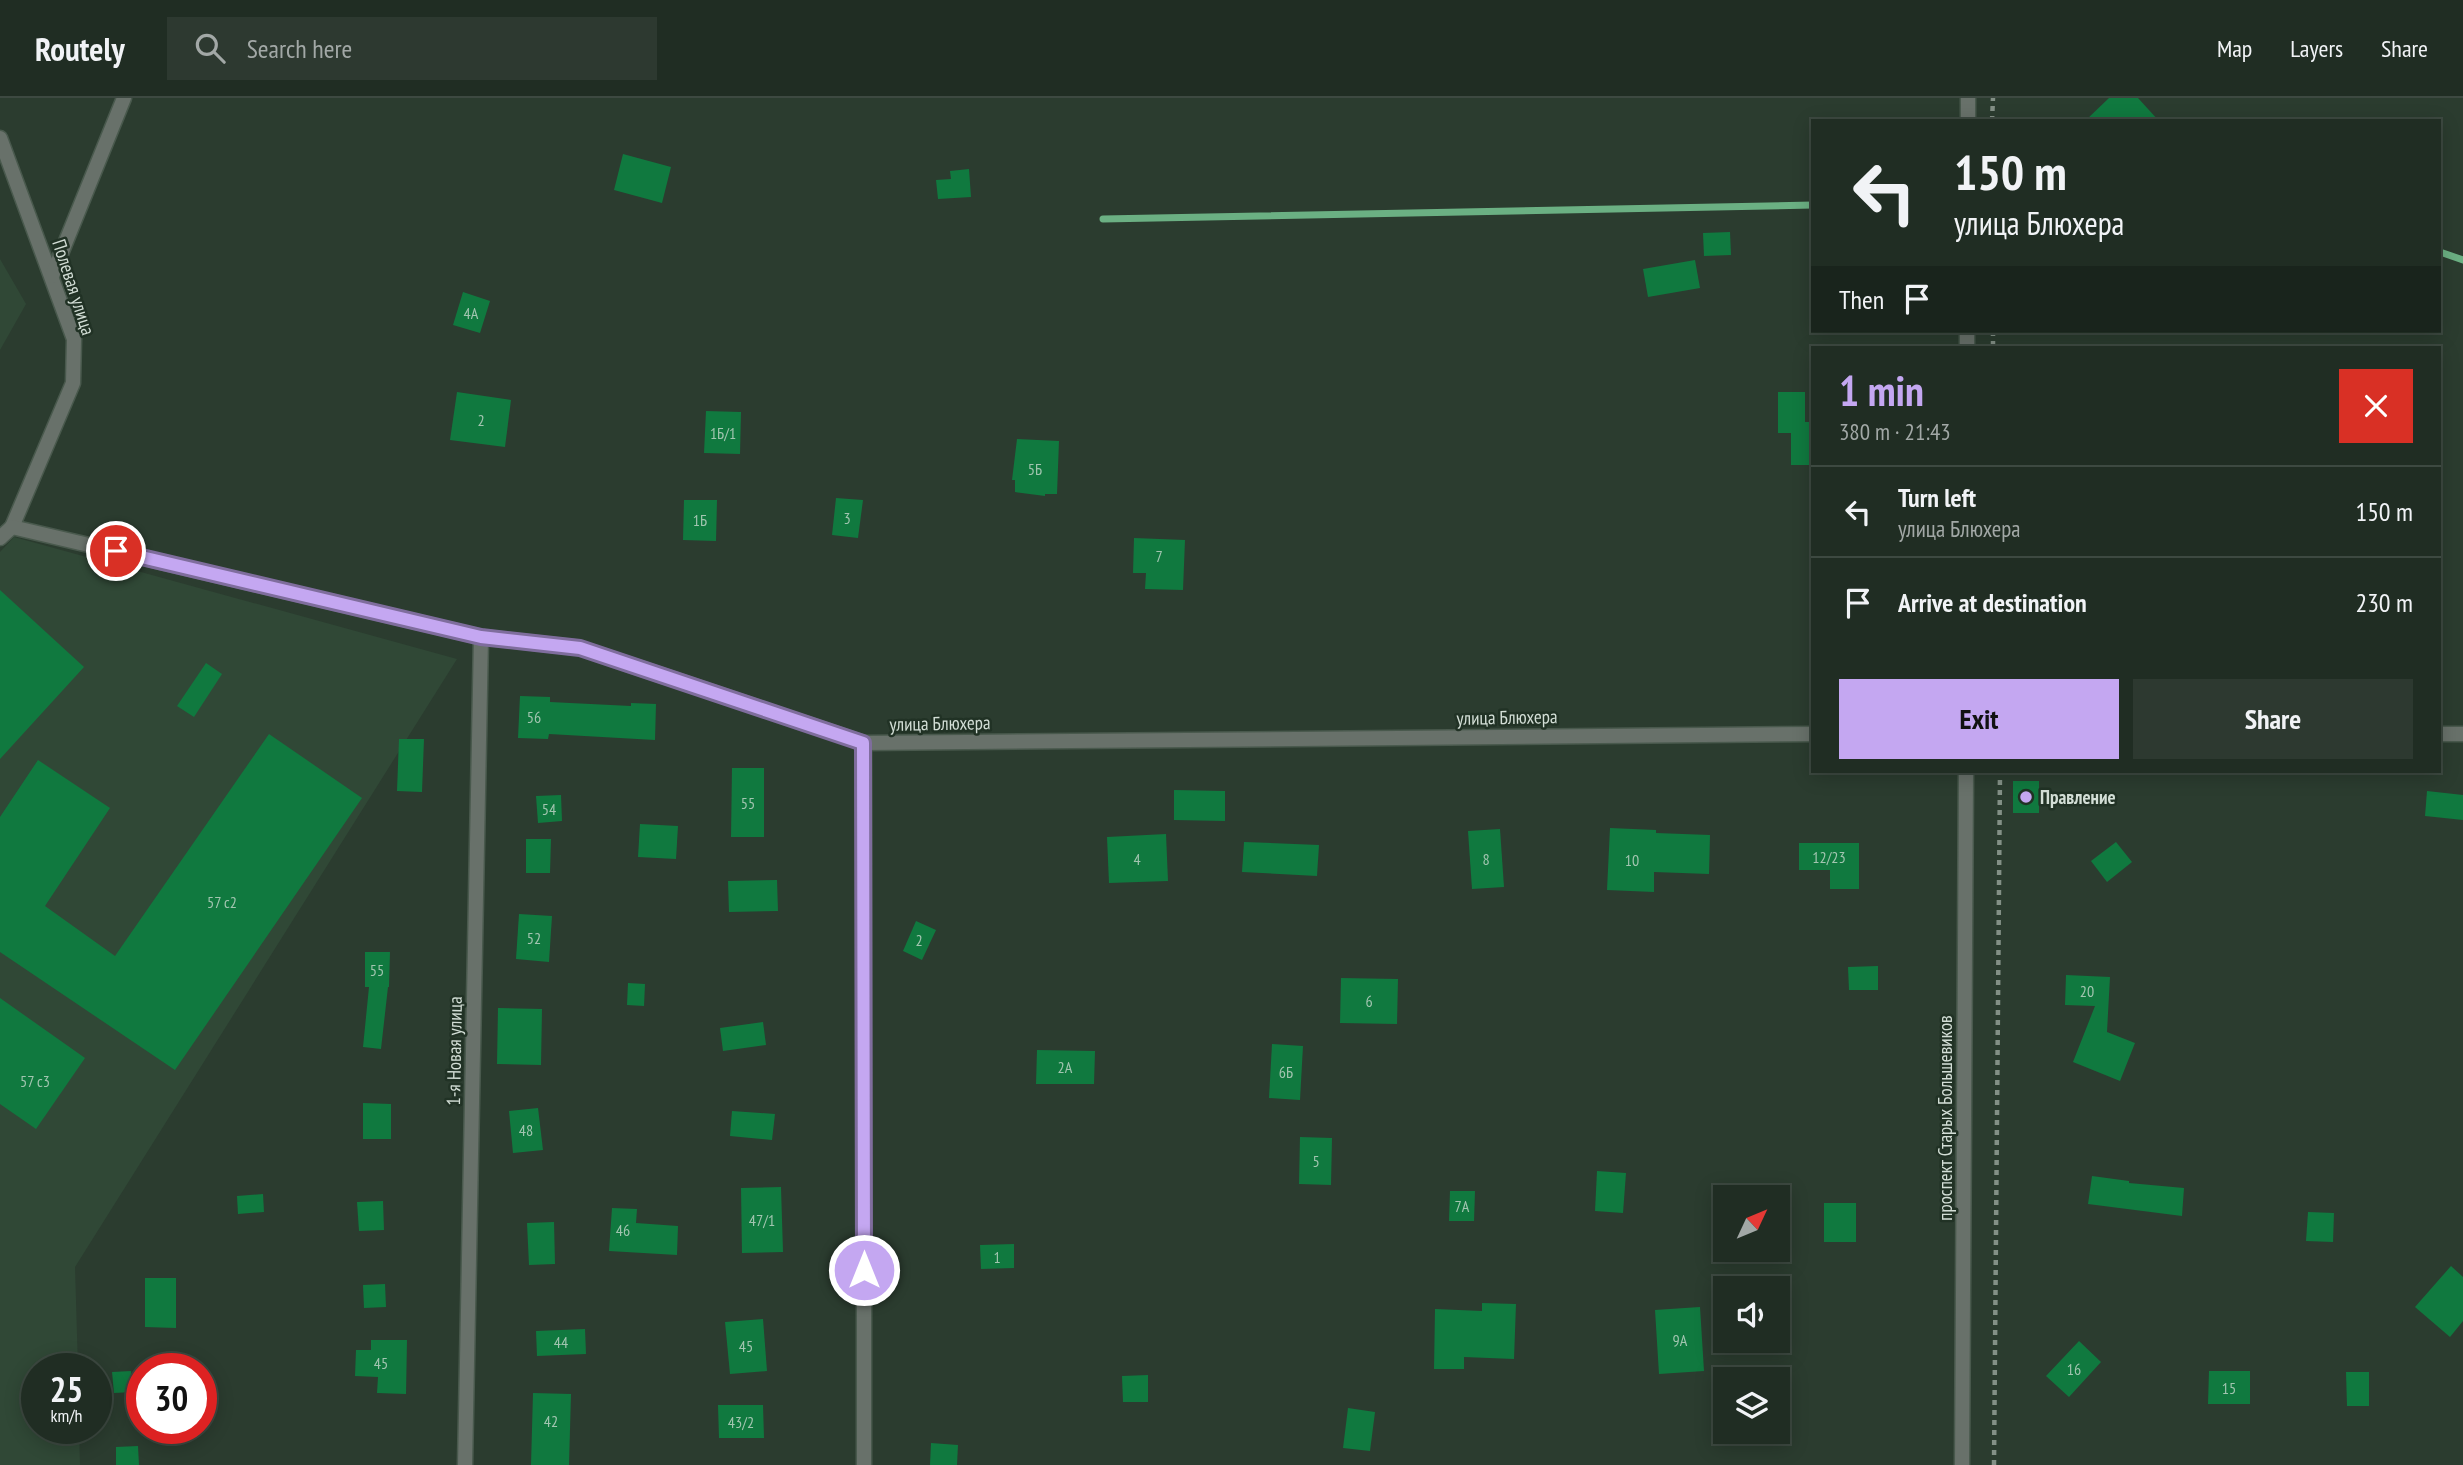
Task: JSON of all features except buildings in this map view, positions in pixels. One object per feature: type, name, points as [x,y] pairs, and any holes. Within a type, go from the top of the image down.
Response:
[{"type":"street","points":[[51,276],[124,98]]},
{"type":"street","points":[[1968,98],[1968,119]]},
{"type":"street","name":"Полевая улица","points":[[0,138],[74,339],[73,383],[12,527]]},
{"type":"street","points":[[0,538],[12,527]]},
{"type":"street","name":"улица Блюхера","points":[[12,527],[481,637],[580,648],[863,743],[1811,734]]},
{"type":"street","name":"1-я Новая улица","points":[[465,1465],[481,637]]},
{"type":"street","points":[[2441,734],[2463,734]]},
{"type":"street","points":[[863,743],[864,1465]]},
{"type":"street","name":"проспект Старых Большевиков","points":[[1962,1465],[1966,773]]},
{"type":"path","points":[[1992,119],[1993,98]]},
{"type":"path","points":[[1994,1465],[2000,773]]},
{"type":"shaded area","points":[[0,259],[26,304],[0,350]]},
{"type":"shaded area","points":[[14,537],[457,659],[75,1267],[78,1353],[21,1353],[21,1444],[79,1444],[80,1465],[0,1465],[0,552]]},
{"type":"waterway","points":[[1103,219],[1811,205]]},
{"type":"waterway","points":[[2441,252],[2463,260]]},
{"type":"place","name":"Правление","points":[[2026,797]]},
{"type":"route","points":[[116,551],[481,637],[580,648],[863,743],[864,1270]]}]
